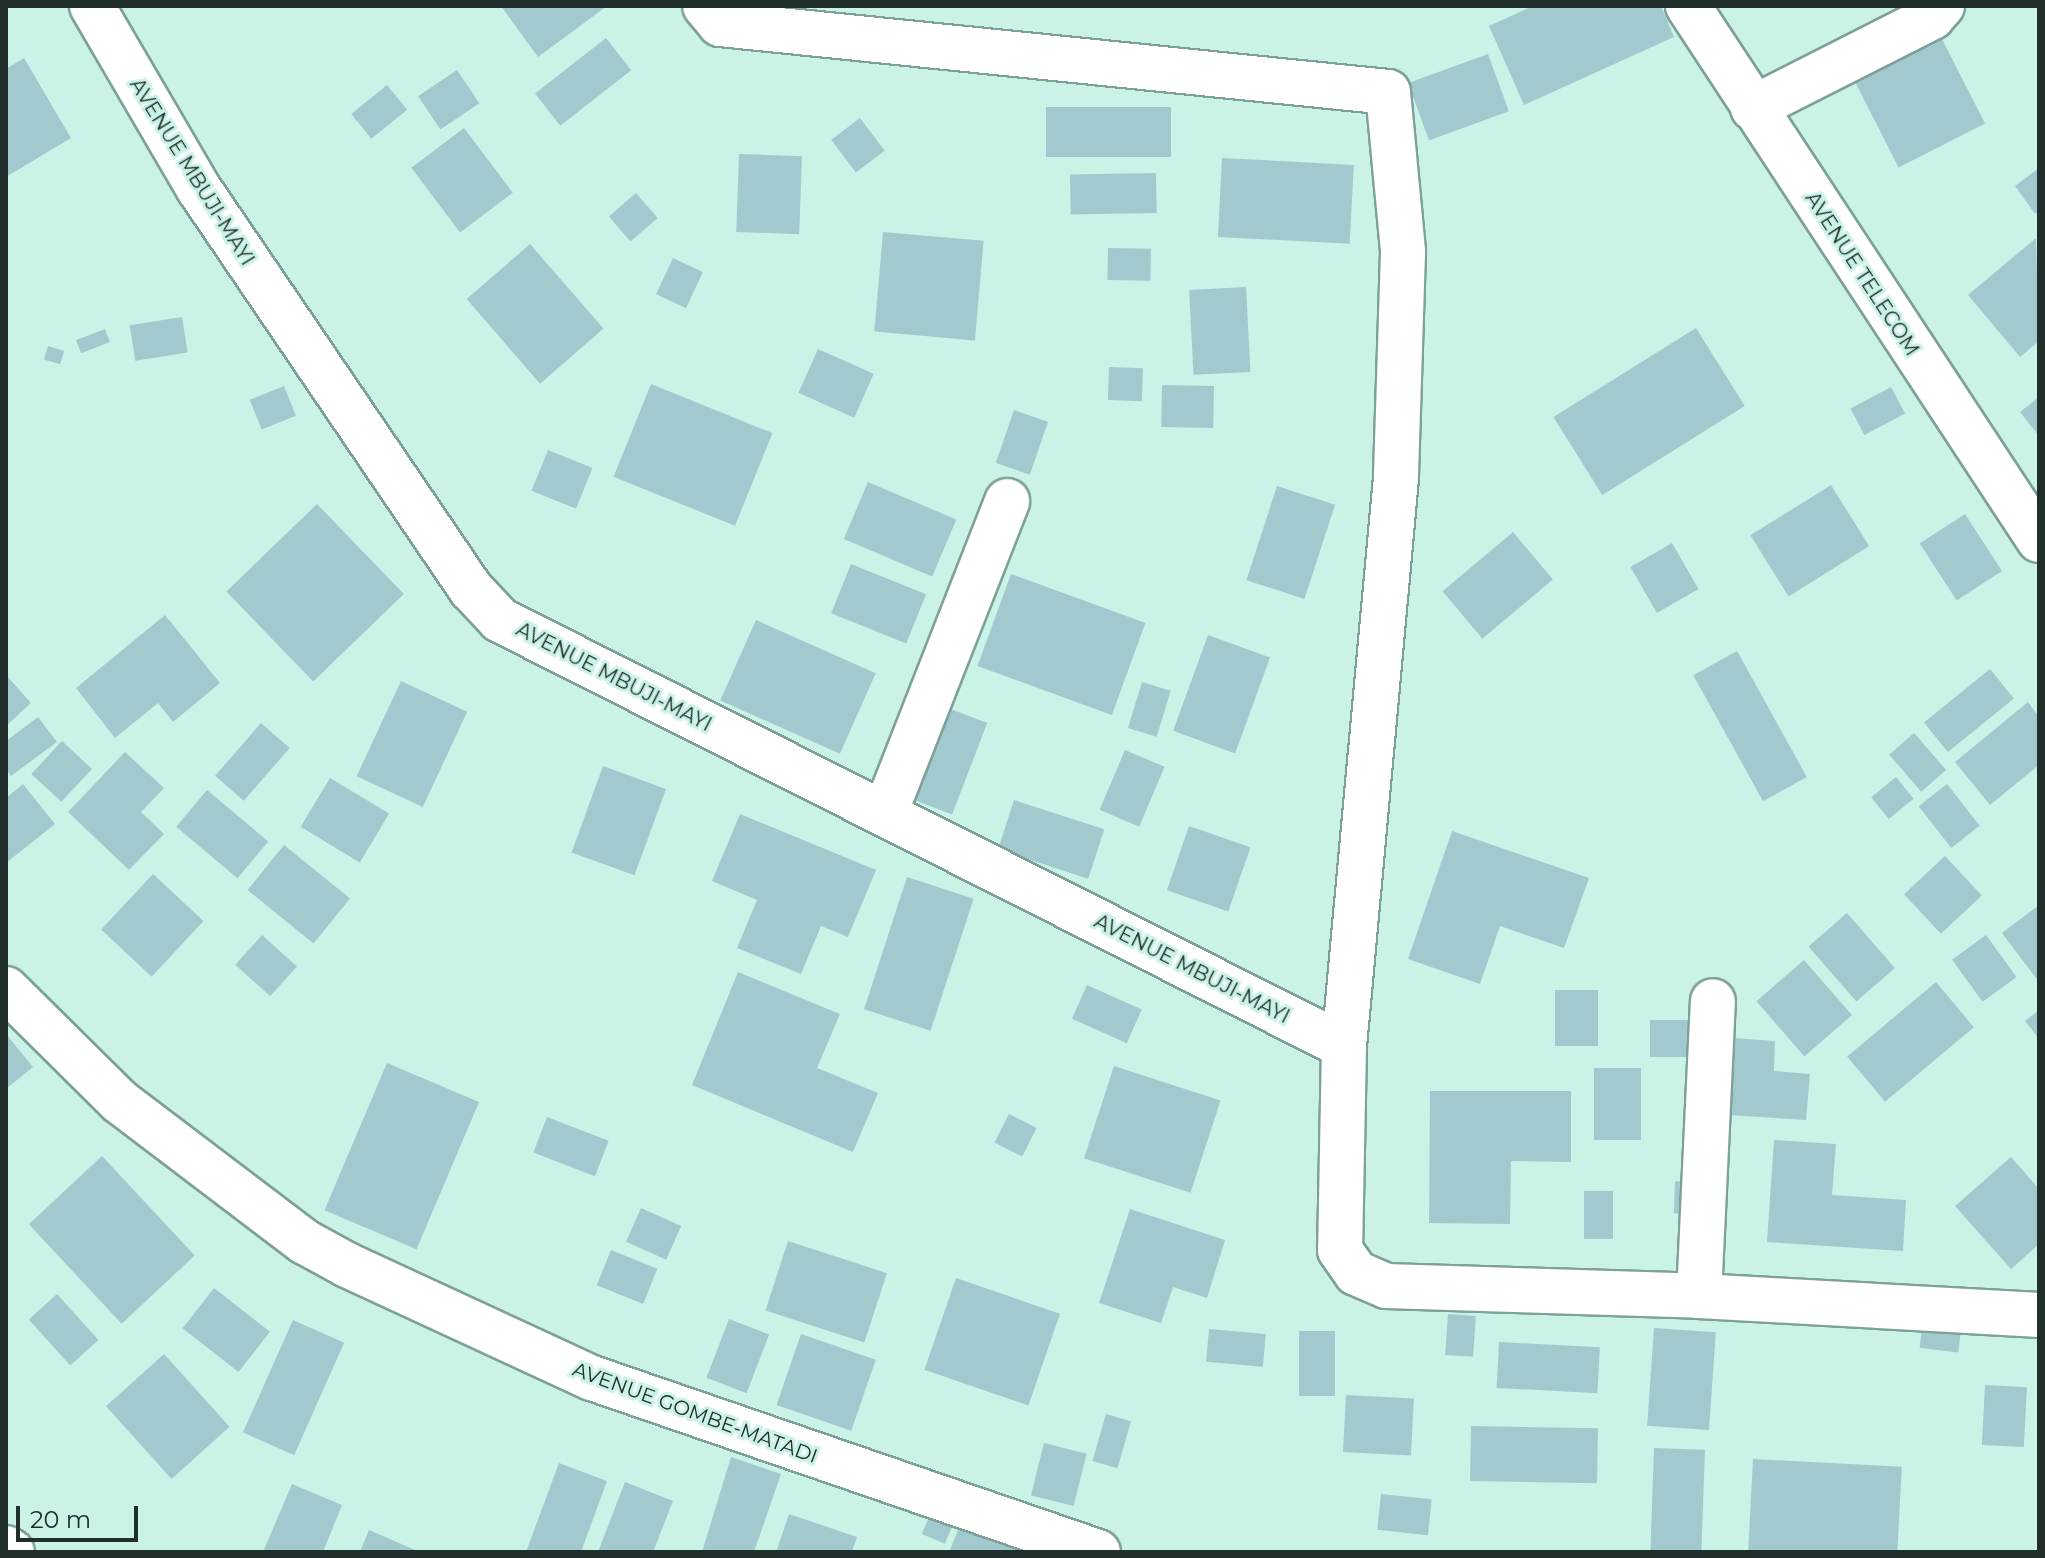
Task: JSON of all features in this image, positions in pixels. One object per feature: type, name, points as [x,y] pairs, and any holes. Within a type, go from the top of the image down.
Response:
[{"type":"street","name":"AVENUE MBUJI-MAYI","points":[[92,6],[199,189],[471,589],[500,620],[1344,1046]]},
{"type":"street","points":[[705,6],[720,24],[1388,92],[1403,252],[1396,478],[1344,1046],[1340,1250],[1356,1273],[1386,1286],[1699,1296],[2039,1315]]},
{"type":"street","name":"AVENUE TELECOM","points":[[1688,6],[2039,540]]},
{"type":"street","points":[[1753,108],[1932,17],[1942,6]]},
{"type":"street","points":[[885,813],[1007,501]]},
{"type":"street","name":"AVENUE GOMBE-MATADI","points":[[6,989],[119,1101],[305,1242],[592,1378],[1098,1552]]},
{"type":"street","points":[[1699,1296],[1713,1001]]},
{"type":"street","points":[[6,1548],[12,1552]]},
{"type":"building","points":[[501,6],[607,6],[538,57]]},
{"type":"building","points":[[1533,6],[1661,6],[1674,37],[1524,105],[1489,26]]},
{"type":"building","points":[[1941,37],[1985,123],[1899,167],[1855,81]]},
{"type":"building","points":[[606,38],[631,70],[560,126],[535,93]]},
{"type":"building","points":[[1488,54],[1509,111],[1429,140],[1408,83]]},
{"type":"building","points":[[24,58],[71,138],[6,177],[6,69]]},
{"type":"building","points":[[457,70],[479,103],[440,129],[418,96]]},
{"type":"building","points":[[387,85],[407,110],[371,139],[351,114]]},
{"type":"building","points":[[1046,107],[1171,107],[1171,157],[1046,157]]},
{"type":"building","points":[[860,118],[885,151],[856,172],[831,140]]},
{"type":"building","points":[[464,128],[513,193],[460,232],[411,168]]},
{"type":"building","points":[[739,154],[802,156],[799,234],[736,232]]},
{"type":"building","points":[[1222,158],[1354,165],[1350,244],[1218,237]]},
{"type":"building","points":[[2039,168],[2039,211],[2035,214],[2015,186]]},
{"type":"building","points":[[1156,173],[1157,213],[1071,214],[1070,175]]},
{"type":"building","points":[[636,193],[658,218],[630,242],[609,217]]},
{"type":"building","points":[[883,232],[984,241],[975,340],[874,332]]},
{"type":"building","points":[[2036,238],[2039,341],[2020,357],[1968,295]]},
{"type":"building","points":[[530,244],[603,329],[540,384],[467,299]]},
{"type":"building","points":[[1108,248],[1151,249],[1150,281],[1107,280]]},
{"type":"building","points":[[673,258],[703,272],[686,308],[656,294]]},
{"type":"building","points":[[1246,287],[1250,372],[1194,375],[1189,290]]},
{"type":"building","points":[[182,317],[188,353],[135,361],[130,325]]},
{"type":"building","points":[[1696,328],[1745,406],[1602,495],[1554,417]]},
{"type":"building","points":[[105,329],[110,342],[81,353],[76,340]]},
{"type":"building","points":[[48,346],[64,351],[60,364],[44,359]]},
{"type":"building","points":[[818,349],[874,374],[854,418],[798,393]]},
{"type":"building","points":[[1109,367],[1143,368],[1142,401],[1108,400]]},
{"type":"building","points":[[651,384],[772,433],[735,526],[614,477]]},
{"type":"building","points":[[1162,385],[1214,386],[1213,428],[1161,427]]},
{"type":"building","points":[[284,386],[296,416],[262,430],[250,400]]},
{"type":"building","points":[[1891,387],[1905,413],[1864,435],[1850,409]]},
{"type":"building","points":[[2039,397],[2039,436],[2020,412]]},
{"type":"building","points":[[1014,410],[1048,422],[1030,475],[996,463]]},
{"type":"building","points":[[548,450],[593,468],[576,509],[532,491]]},
{"type":"building","points":[[868,482],[956,520],[932,577],[844,539]]},
{"type":"building","points":[[1831,485],[1869,546],[1789,596],[1750,535]]},
{"type":"building","points":[[1277,486],[1335,505],[1304,599],[1246,580]]},
{"type":"building","points":[[317,504],[404,594],[313,681],[226,592]]},
{"type":"building","points":[[1965,514],[2002,571],[1957,600],[1920,543]]},
{"type":"building","points":[[1513,532],[1553,579],[1482,639],[1443,591]]},
{"type":"building","points":[[1672,543],[1698,589],[1657,613],[1630,567]]},
{"type":"building","points":[[851,564],[926,594],[906,643],[831,613]]},
{"type":"building","points":[[1011,574],[1145,623],[1112,715],[977,666]]},
{"type":"building","points":[[165,615],[220,683],[173,722],[158,703],[115,738],[76,688]]},
{"type":"building","points":[[756,620],[876,673],[840,754],[720,700]]},
{"type":"building","points":[[1208,635],[1270,658],[1235,753],[1173,731]]},
{"type":"building","points":[[1737,651],[1807,777],[1763,801],[1693,675]]},
{"type":"building","points":[[1990,669],[2014,699],[1948,752],[1924,722]]},
{"type":"building","points":[[6,675],[31,703],[6,726]]},
{"type":"building","points":[[401,681],[467,712],[423,807],[357,776]]},
{"type":"building","points":[[1142,682],[1171,691],[1157,737],[1128,728]]},
{"type":"building","points":[[2028,702],[2039,717],[2039,765],[1990,805],[1955,762]]},
{"type":"building","points":[[948,708],[987,723],[952,815],[913,799]]},
{"type":"building","points":[[38,717],[57,742],[11,776],[6,769],[6,741]]},
{"type":"building","points":[[261,723],[290,748],[244,801],[215,776]]},
{"type":"building","points":[[1914,733],[1946,770],[1921,792],[1889,755]]},
{"type":"building","points":[[62,741],[92,769],[61,802],[31,774]]},
{"type":"building","points":[[1125,750],[1165,767],[1139,827],[1100,810]]},
{"type":"building","points":[[125,752],[164,788],[141,812],[164,834],[129,870],[68,812]]},
{"type":"building","points":[[603,766],[666,789],[634,875],[572,852]]},
{"type":"building","points":[[1896,777],[1914,799],[1889,819],[1871,797]]},
{"type":"building","points":[[330,778],[389,814],[360,862],[301,827]]},
{"type":"building","points":[[23,784],[55,824],[6,863],[6,798]]},
{"type":"building","points":[[1947,784],[1980,826],[1951,848],[1919,806]]},
{"type":"building","points":[[207,790],[268,841],[237,878],[176,827]]},
{"type":"building","points":[[1014,800],[1104,829],[1088,879],[998,849]]},
{"type":"building","points":[[740,814],[876,870],[848,937],[821,926],[801,974],[737,948],[757,900],[712,881]]},
{"type":"building","points":[[1189,826],[1250,847],[1228,911],[1167,890]]},
{"type":"building","points":[[1452,831],[1589,878],[1564,948],[1500,926],[1480,984],[1408,959]]},
{"type":"building","points":[[284,845],[350,898],[314,944],[247,890]]},
{"type":"building","points":[[1945,856],[1982,895],[1941,934],[1904,894]]},
{"type":"building","points":[[153,874],[203,921],[152,977],[101,930]]},
{"type":"building","points":[[907,877],[974,899],[931,1031],[864,1009]]},
{"type":"building","points":[[2039,905],[2039,982],[2002,933]]},
{"type":"building","points":[[1847,913],[1895,968],[1856,1002],[1809,946]]},
{"type":"building","points":[[262,935],[297,966],[270,996],[235,965]]},
{"type":"building","points":[[1986,935],[2017,977],[1983,1002],[1952,960]]},
{"type":"building","points":[[1804,960],[1852,1015],[1804,1056],[1756,1001]]},
{"type":"building","points":[[738,972],[840,1014],[817,1068],[878,1093],[853,1152],[692,1085]]},
{"type":"building","points":[[1936,982],[1974,1027],[1885,1102],[1847,1057]]},
{"type":"building","points":[[1087,985],[1142,1009],[1127,1043],[1072,1019]]},
{"type":"building","points":[[1555,990],[1598,990],[1598,1046],[1555,1046]]},
{"type":"building","points":[[2039,1010],[2039,1039],[2025,1021]]},
{"type":"building","points":[[1650,1020],[1703,1020],[1703,1057],[1650,1057]]},
{"type":"building","points":[[6,1034],[33,1067],[6,1089]]},
{"type":"building","points":[[1733,1038],[1775,1041],[1774,1071],[1810,1074],[1806,1120],[1728,1115]]},
{"type":"building","points":[[387,1063],[479,1102],[417,1249],[324,1210]]},
{"type":"building","points":[[1114,1066],[1221,1101],[1191,1193],[1084,1158]]},
{"type":"building","points":[[1594,1068],[1641,1068],[1641,1140],[1594,1140]]},
{"type":"building","points":[[1430,1091],[1571,1091],[1571,1162],[1511,1161],[1510,1224],[1429,1223]]},
{"type":"building","points":[[1009,1114],[1037,1128],[1022,1157],[994,1143]]},
{"type":"building","points":[[547,1117],[609,1141],[595,1176],[533,1152]]},
{"type":"building","points":[[1774,1140],[1836,1144],[1832,1195],[1906,1200],[1903,1251],[1767,1242]]},
{"type":"building","points":[[102,1156],[195,1255],[122,1324],[29,1224]]},
{"type":"building","points":[[2011,1157],[2039,1189],[2039,1244],[2011,1269],[1955,1206]]},
{"type":"building","points":[[1675,1181],[1696,1182],[1695,1214],[1674,1213]]},
{"type":"building","points":[[1584,1191],[1613,1191],[1613,1239],[1584,1239]]},
{"type":"building","points":[[641,1208],[681,1226],[666,1260],[626,1242]]},
{"type":"building","points":[[1130,1209],[1225,1240],[1207,1298],[1173,1287],[1161,1323],[1099,1303]]},
{"type":"building","points":[[788,1241],[887,1273],[864,1343],[765,1310]]},
{"type":"building","points":[[611,1250],[657,1269],[643,1304],[597,1285]]},
{"type":"building","points":[[956,1278],[1060,1314],[1028,1406],[924,1370]]},
{"type":"building","points":[[214,1288],[270,1332],[239,1372],[183,1328]]},
{"type":"building","points":[[57,1294],[98,1340],[70,1366],[29,1319]]},
{"type":"building","points":[[1448,1314],[1476,1316],[1473,1357],[1445,1355]]},
{"type":"building","points":[[729,1319],[769,1334],[747,1393],[706,1378]]},
{"type":"building","points":[[293,1320],[344,1343],[294,1455],[243,1432]]},
{"type":"building","points":[[1923,1320],[1962,1325],[1958,1353],[1920,1348]]},
{"type":"building","points":[[1654,1328],[1716,1332],[1709,1430],[1647,1426]]},
{"type":"building","points":[[1209,1329],[1266,1334],[1263,1367],[1206,1362]]},
{"type":"building","points":[[1299,1331],[1335,1331],[1335,1396],[1299,1396]]},
{"type":"building","points":[[801,1334],[876,1360],[851,1431],[777,1405]]},
{"type":"building","points":[[1499,1342],[1600,1347],[1597,1393],[1497,1388]]},
{"type":"building","points":[[164,1354],[230,1427],[172,1479],[106,1406]]},
{"type":"building","points":[[1985,1385],[2027,1387],[2024,1447],[1982,1445]]},
{"type":"building","points":[[1346,1395],[1414,1399],[1411,1455],[1343,1452]]},
{"type":"building","points":[[1106,1414],[1131,1421],[1117,1468],[1092,1461]]},
{"type":"building","points":[[1471,1426],[1598,1428],[1597,1483],[1470,1481]]},
{"type":"building","points":[[1044,1443],[1087,1454],[1074,1506],[1031,1495]]},
{"type":"building","points":[[1654,1448],[1705,1450],[1701,1552],[1650,1552]]},
{"type":"building","points":[[731,1457],[781,1474],[754,1552],[702,1552]]},
{"type":"building","points":[[1753,1459],[1902,1467],[1897,1552],[1748,1552]]},
{"type":"building","points":[[559,1463],[607,1481],[581,1552],[526,1552]]},
{"type":"building","points":[[625,1482],[673,1501],[653,1552],[598,1552]]},
{"type":"building","points":[[292,1484],[342,1505],[323,1552],[263,1552]]},
{"type":"building","points":[[1381,1494],[1432,1499],[1428,1535],[1377,1530]]},
{"type":"building","points":[[932,1510],[955,1520],[945,1544],[922,1534]]},
{"type":"building","points":[[789,1514],[857,1537],[852,1552],[776,1552]]},
{"type":"building","points":[[960,1526],[1016,1549],[1015,1552],[949,1552]]},
{"type":"building","points":[[369,1530],[420,1552],[360,1552]]}]
